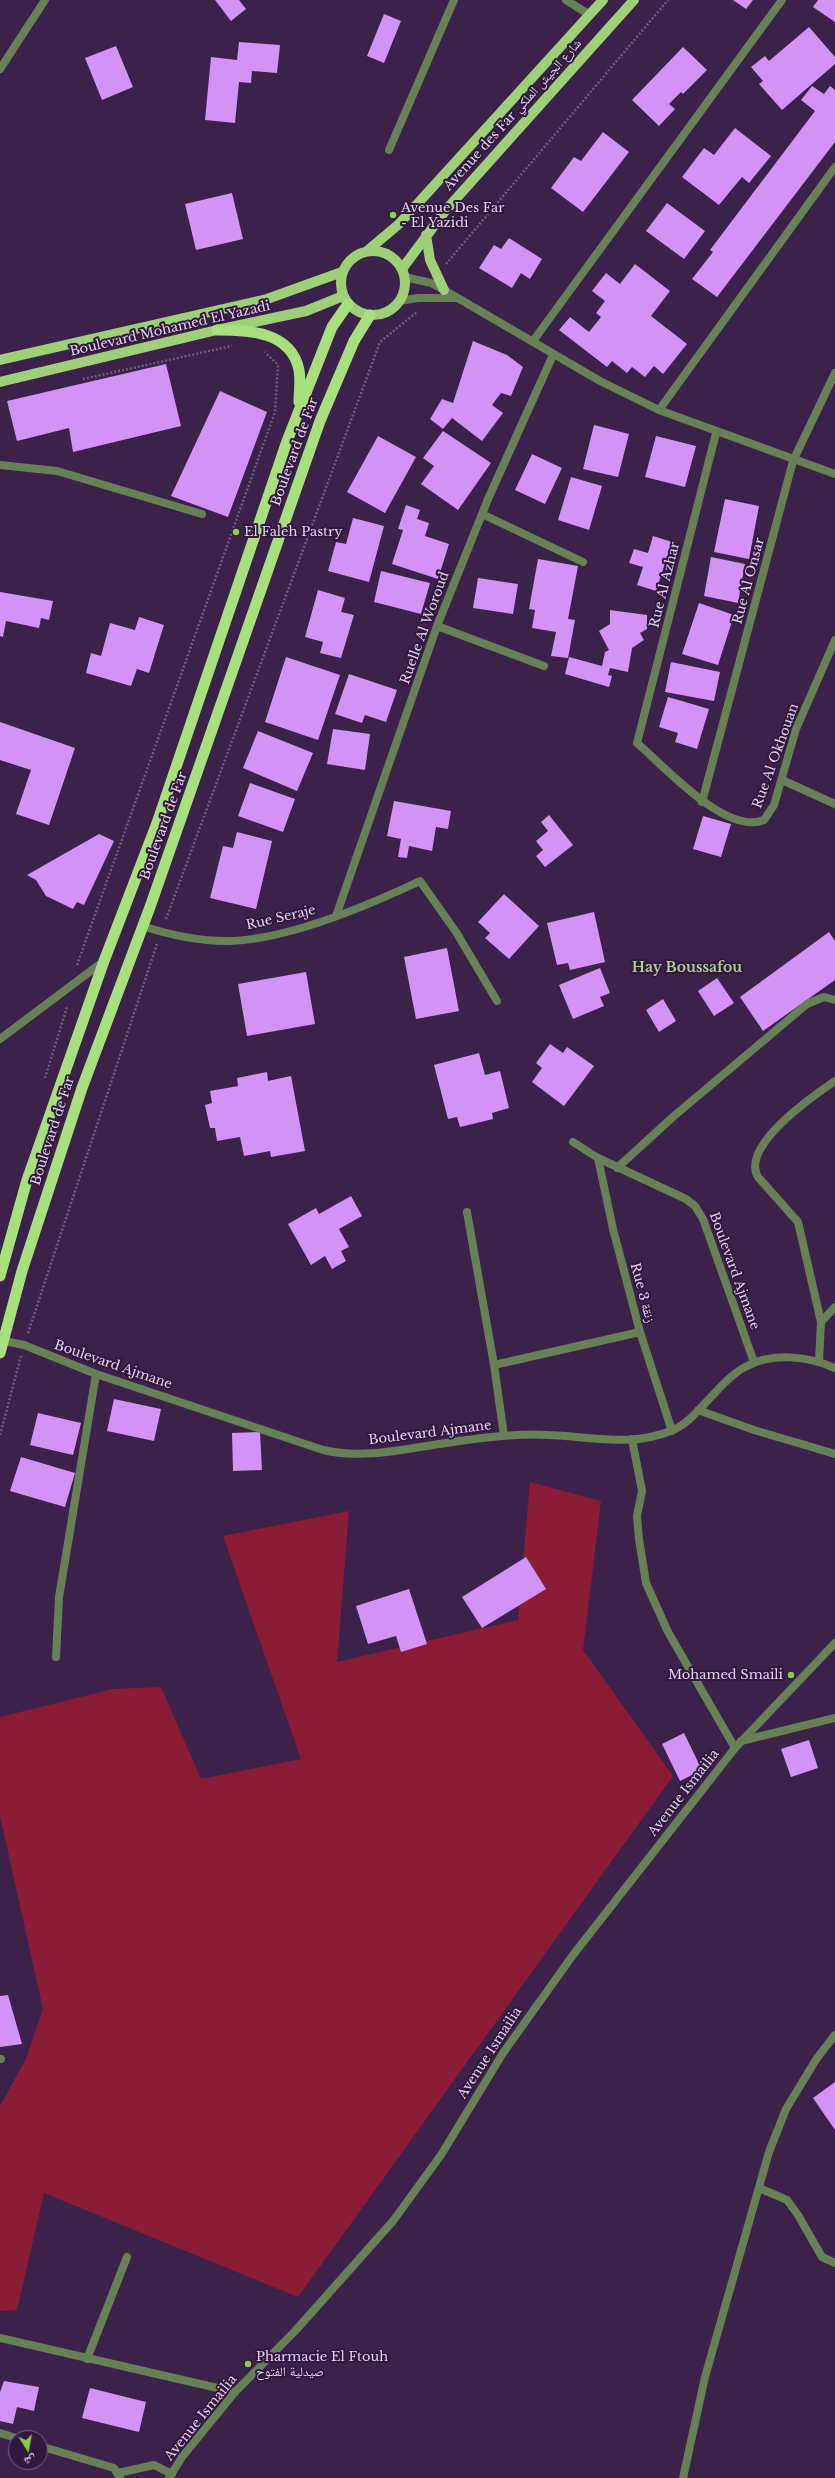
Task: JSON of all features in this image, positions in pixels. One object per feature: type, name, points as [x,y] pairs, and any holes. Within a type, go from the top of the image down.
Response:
[{"type":"highway","name":"Boulevard de Far","points":[[0,1276],[27,1180],[104,961],[157,823],[299,412],[332,327],[346,300]]},
{"type":"highway","name":"Boulevard de Far","points":[[0,1352],[22,1271],[82,1088],[142,926],[320,421],[354,340],[370,315]]},
{"type":"highway","points":[[217,330],[264,333],[286,348],[293,356],[298,369],[299,412]]},
{"type":"main road","name":"Avenue des Far شارع الجيش الملكي","points":[[367,251],[399,224],[603,0]]},
{"type":"main road","name":"Avenue des Far شارع الجيش الملكي","points":[[403,273],[426,235],[530,114],[634,0]]},
{"type":"main road","points":[[426,235],[430,260],[444,290]]},
{"type":"main road","points":[[367,251],[376,251],[388,255],[398,262],[403,273],[403,294],[399,301],[386,312],[370,315],[354,309],[346,300],[341,280],[342,272],[352,258],[367,251]]},
{"type":"main road","name":"Boulevard Mohamed El Yazadi","points":[[0,360],[267,299],[342,272]]},
{"type":"main road","name":"Boulevard Mohamed El Yazadi","points":[[0,382],[217,330],[306,311],[346,300]]},
{"type":"street","points":[[0,69],[46,0]]},
{"type":"street","points":[[389,150],[454,0]]},
{"type":"street","points":[[566,0],[590,16]]},
{"type":"street","points":[[533,341],[782,0]]},
{"type":"street","points":[[659,410],[835,167]]},
{"type":"street","points":[[403,273],[431,283],[533,341],[553,355],[659,410],[716,433],[793,461],[835,474]]},
{"type":"street","points":[[399,301],[427,298],[458,298]]},
{"type":"street","name":"Ruelle Al Woroud","points":[[336,916],[437,626],[482,514],[553,355]]},
{"type":"street","name":"Rue Al Onsar","points":[[702,802],[793,461],[835,373]]},
{"type":"street","name":"Rue Al Azhar","points":[[702,802],[637,743],[716,433]]},
{"type":"street","points":[[0,465],[57,471],[202,514]]},
{"type":"street","points":[[482,514],[583,562]]},
{"type":"street","points":[[437,626],[544,666]]},
{"type":"street","name":"Rue Al Okhouan","points":[[702,802],[729,817],[748,821],[761,821],[767,818],[773,809],[796,729],[835,640]]},
{"type":"street","points":[[782,780],[835,804]]},
{"type":"street","name":"Rue Seraje","points":[[142,926],[161,932],[190,938],[227,941],[277,933],[336,916],[420,882],[456,932],[497,1001]]},
{"type":"street","points":[[0,1039],[104,961]]},
{"type":"street","points":[[617,1168],[674,1116],[807,1004],[824,997],[835,1000]]},
{"type":"street","points":[[819,1361],[821,1322],[798,1222],[758,1177],[755,1167],[760,1152],[785,1119],[799,1105],[835,1081]]},
{"type":"street","name":"Boulevard Ajmane","points":[[573,1142],[617,1168],[686,1199],[699,1212],[754,1362]]},
{"type":"street","name":"Rue 3 زنقة","points":[[598,1158],[640,1332],[672,1431]]},
{"type":"street","points":[[467,1212],[494,1365],[504,1436]]},
{"type":"street","points":[[821,1322],[835,1307]]},
{"type":"street","points":[[494,1365],[640,1332]]},
{"type":"street","name":"Boulevard Ajmane","points":[[4,1341],[24,1345],[96,1374],[340,1454],[379,1454],[504,1436],[547,1435],[610,1442],[632,1439],[672,1431],[698,1410],[736,1372],[754,1362],[775,1358],[819,1361],[835,1368]]},
{"type":"street","points":[[56,1657],[59,1596],[96,1374]]},
{"type":"street","points":[[698,1410],[754,1430],[835,1454]]},
{"type":"street","points":[[632,1439],[642,1491],[637,1516],[638,1539],[646,1583],[665,1626],[735,1748]]},
{"type":"street","name":"Avenue Ismailia","points":[[170,2476],[182,2457],[235,2392],[296,2330],[393,2221],[441,2155],[503,2053],[534,2007],[735,1748],[835,1643]]},
{"type":"street","points":[[741,1741],[835,1718]]},
{"type":"street","points":[[683,2478],[705,2377],[769,2152],[786,2109],[817,2058],[835,2035]]},
{"type":"street","points":[[759,2188],[787,2200],[798,2214],[822,2258],[835,2263]]},
{"type":"street","points":[[87,2359],[127,2257]]},
{"type":"street","points":[[0,2338],[235,2392]]},
{"type":"street","points":[[48,2448],[114,2468],[119,2476],[154,2465],[170,2476]]},
{"type":"path","points":[[436,275],[668,0]]},
{"type":"path","points":[[0,1435],[24,1345],[161,932],[380,342],[418,311],[427,298]]},
{"type":"path","points":[[76,380],[236,346]]},
{"type":"path","points":[[44,1083],[74,984],[78,958],[275,412],[278,365],[262,348]]},
{"type":"shaded area","points":[[530,1482],[601,1501],[583,1650],[673,1776],[298,2297],[44,2193],[17,2310],[0,2311],[0,2106],[26,2059],[43,2009],[0,1816],[0,1717],[113,1689],[161,1687],[201,1779],[301,1759],[223,1536],[349,1511],[337,1662],[518,1620]]},
{"type":"building","points":[[215,0],[239,0],[246,9],[231,21]]},
{"type":"building","points":[[733,0],[753,0],[746,9]]},
{"type":"building","points":[[818,0],[835,0],[835,22],[813,7]]},
{"type":"building","points":[[384,14],[401,21],[384,63],[367,56]]},
{"type":"building","points":[[809,27],[835,57],[835,64],[782,110],[759,84],[763,81],[751,67],[765,56],[769,61]]},
{"type":"building","points":[[239,42],[280,45],[277,73],[252,71],[251,83],[239,82],[235,123],[205,120],[211,57],[237,60]]},
{"type":"building","points":[[116,46],[133,87],[102,100],[85,58]]},
{"type":"building","points":[[683,47],[707,70],[683,94],[681,92],[669,104],[675,109],[659,126],[632,100]]},
{"type":"building","points":[[812,86],[824,94],[830,86],[835,90],[835,142],[717,297],[692,279],[713,252],[710,250],[815,111],[801,100]]},
{"type":"building","points":[[735,128],[771,156],[749,183],[742,177],[719,205],[682,177],[704,148],[714,155]]},
{"type":"building","points":[[603,132],[629,152],[583,212],[551,188],[574,157],[581,161]]},
{"type":"building","points":[[232,193],[243,239],[196,250],[185,204]]},
{"type":"building","points":[[667,203],[705,231],[684,259],[646,231]]},
{"type":"building","points":[[509,238],[542,259],[530,279],[521,273],[512,288],[479,268],[494,245],[501,249]]},
{"type":"building","points":[[635,264],[670,291],[651,316],[687,344],[663,374],[654,366],[645,377],[632,367],[627,373],[612,361],[607,367],[559,330],[570,317],[589,332],[601,317],[596,313],[605,301],[592,291],[606,273],[620,284]]},
{"type":"building","points":[[473,341],[507,355],[523,367],[511,396],[501,393],[492,405],[503,413],[482,441],[452,418],[443,429],[430,419],[442,399],[453,403]]},
{"type":"building","points":[[166,364],[181,426],[73,452],[69,428],[17,441],[7,401]]},
{"type":"building","points":[[220,391],[267,412],[228,517],[171,496]]},
{"type":"building","points":[[594,425],[629,434],[618,477],[583,469]]},
{"type":"building","points":[[443,431],[491,463],[458,510],[421,484],[434,466],[423,458]]},
{"type":"building","points":[[378,436],[416,457],[385,513],[347,492]]},
{"type":"building","points":[[656,436],[696,446],[685,487],[645,477]]},
{"type":"building","points":[[532,454],[562,468],[545,504],[515,490]]},
{"type":"building","points":[[571,477],[602,486],[589,530],[558,520]]},
{"type":"building","points":[[725,499],[759,506],[749,559],[714,552]]},
{"type":"building","points":[[406,505],[420,510],[417,519],[429,523],[425,536],[449,544],[438,579],[392,564],[403,530],[398,529]]},
{"type":"building","points":[[353,518],[384,526],[369,582],[328,571],[336,542],[346,544]]},
{"type":"building","points":[[653,536],[672,542],[656,591],[637,585],[643,567],[629,563],[634,549],[648,553]]},
{"type":"building","points":[[711,557],[745,564],[738,603],[704,596]]},
{"type":"building","points":[[538,559],[578,566],[568,619],[575,620],[568,658],[551,656],[556,632],[532,628],[535,610],[529,609]]},
{"type":"building","points":[[381,571],[430,583],[421,614],[374,602]]},
{"type":"building","points":[[478,578],[518,584],[513,614],[473,608]]},
{"type":"building","points":[[318,590],[345,598],[341,612],[354,615],[341,658],[320,653],[323,642],[305,637]]},
{"type":"building","points":[[0,592],[53,601],[49,620],[41,618],[39,628],[6,621],[3,637],[0,636]]},
{"type":"building","points":[[699,603],[734,615],[718,665],[682,654]]},
{"type":"building","points":[[610,610],[647,615],[647,629],[640,633],[644,640],[632,648],[628,672],[610,668],[608,675],[612,676],[609,687],[565,674],[569,657],[602,666],[605,652],[609,650],[599,631],[610,624]]},
{"type":"building","points":[[139,617],[164,625],[149,673],[137,669],[131,686],[86,673],[91,653],[101,656],[110,623],[135,630]]},
{"type":"building","points":[[286,657],[340,675],[318,740],[265,722]]},
{"type":"building","points":[[671,662],[720,672],[714,701],[665,692]]},
{"type":"building","points":[[349,674],[397,690],[386,722],[365,715],[362,723],[335,714]]},
{"type":"building","points":[[668,697],[709,709],[697,749],[675,742],[678,733],[659,727]]},
{"type":"building","points":[[0,722],[75,748],[49,825],[16,814],[31,770],[0,760]]},
{"type":"building","points":[[333,729],[370,734],[365,770],[327,764]]},
{"type":"building","points":[[258,731],[313,753],[297,791],[243,768]]},
{"type":"building","points":[[250,783],[295,799],[283,832],[238,816]]},
{"type":"building","points":[[394,801],[451,811],[448,829],[436,827],[432,851],[409,846],[407,858],[398,857],[401,839],[387,836]]},
{"type":"building","points":[[549,815],[573,845],[545,867],[536,856],[543,850],[536,841],[548,831],[541,822]]},
{"type":"building","points":[[703,816],[731,824],[721,857],[693,849]]},
{"type":"building","points":[[237,832],[272,841],[256,909],[210,898],[223,846],[233,848]]},
{"type":"building","points":[[99,834],[114,841],[84,905],[77,902],[73,909],[46,896],[36,880],[27,875]]},
{"type":"building","points":[[504,894],[539,926],[509,959],[485,938],[490,933],[478,922]]},
{"type":"building","points":[[594,912],[605,962],[570,970],[568,963],[557,965],[547,923]]},
{"type":"building","points":[[829,932],[835,941],[835,980],[763,1031],[740,997]]},
{"type":"building","points":[[447,948],[459,1011],[416,1019],[404,957]]},
{"type":"building","points":[[600,968],[610,993],[600,997],[604,1006],[573,1019],[559,985]]},
{"type":"building","points":[[306,972],[315,1024],[247,1036],[238,984]]},
{"type":"building","points":[[717,978],[734,1003],[714,1016],[698,991]]},
{"type":"building","points":[[663,999],[676,1021],[659,1032],[646,1010]]},
{"type":"building","points":[[550,1044],[563,1053],[567,1047],[594,1066],[564,1106],[532,1082],[542,1068],[536,1063]]},
{"type":"building","points":[[479,1053],[485,1075],[500,1071],[509,1108],[492,1113],[493,1119],[460,1127],[457,1117],[448,1119],[434,1065]]},
{"type":"building","points":[[267,1072],[268,1081],[291,1076],[305,1151],[271,1157],[270,1151],[244,1156],[240,1137],[217,1141],[215,1128],[210,1128],[205,1105],[212,1103],[210,1091],[238,1086],[237,1078]]},
{"type":"building","points":[[351,1196],[362,1216],[339,1229],[349,1247],[341,1251],[346,1261],[332,1269],[325,1256],[311,1265],[288,1224],[316,1208],[319,1214]]},
{"type":"building","points":[[114,1399],[161,1409],[154,1441],[107,1431]]},
{"type":"building","points":[[38,1413],[81,1423],[73,1455],[30,1445]]},
{"type":"building","points":[[260,1432],[262,1470],[233,1471],[232,1433]]},
{"type":"building","points":[[21,1457],[75,1473],[65,1507],[10,1491]]},
{"type":"building","points":[[526,1557],[546,1589],[482,1628],[462,1597]]},
{"type":"building","points":[[409,1589],[427,1644],[401,1652],[396,1636],[368,1644],[356,1606]]},
{"type":"building","points":[[684,1733],[702,1770],[680,1781],[662,1744]]},
{"type":"building","points":[[809,1740],[818,1768],[791,1777],[781,1749]]},
{"type":"building","points":[[8,1995],[22,2044],[0,2047],[0,1996]]},
{"type":"building","points":[[835,2082],[835,2130],[813,2098]]},
{"type":"building","points":[[4,2381],[39,2387],[34,2411],[17,2407],[13,2424],[0,2421],[0,2392]]},
{"type":"building","points":[[90,2388],[146,2402],[139,2432],[82,2418]]},
{"type":"place","name":"Avenue Des Far - El Yazidi","points":[[393,215]]},
{"type":"place","name":"El Faleh Pastry","points":[[236,532]]},
{"type":"place","name":"Mohamed Smaili","points":[[791,1675]]},
{"type":"place","name":"Pharmacie El Ftouh صيدلية الفتوح","points":[[248,2364]]},
{"type":"district","name":"Hay Boussafou","points":[[687,968]]}]
